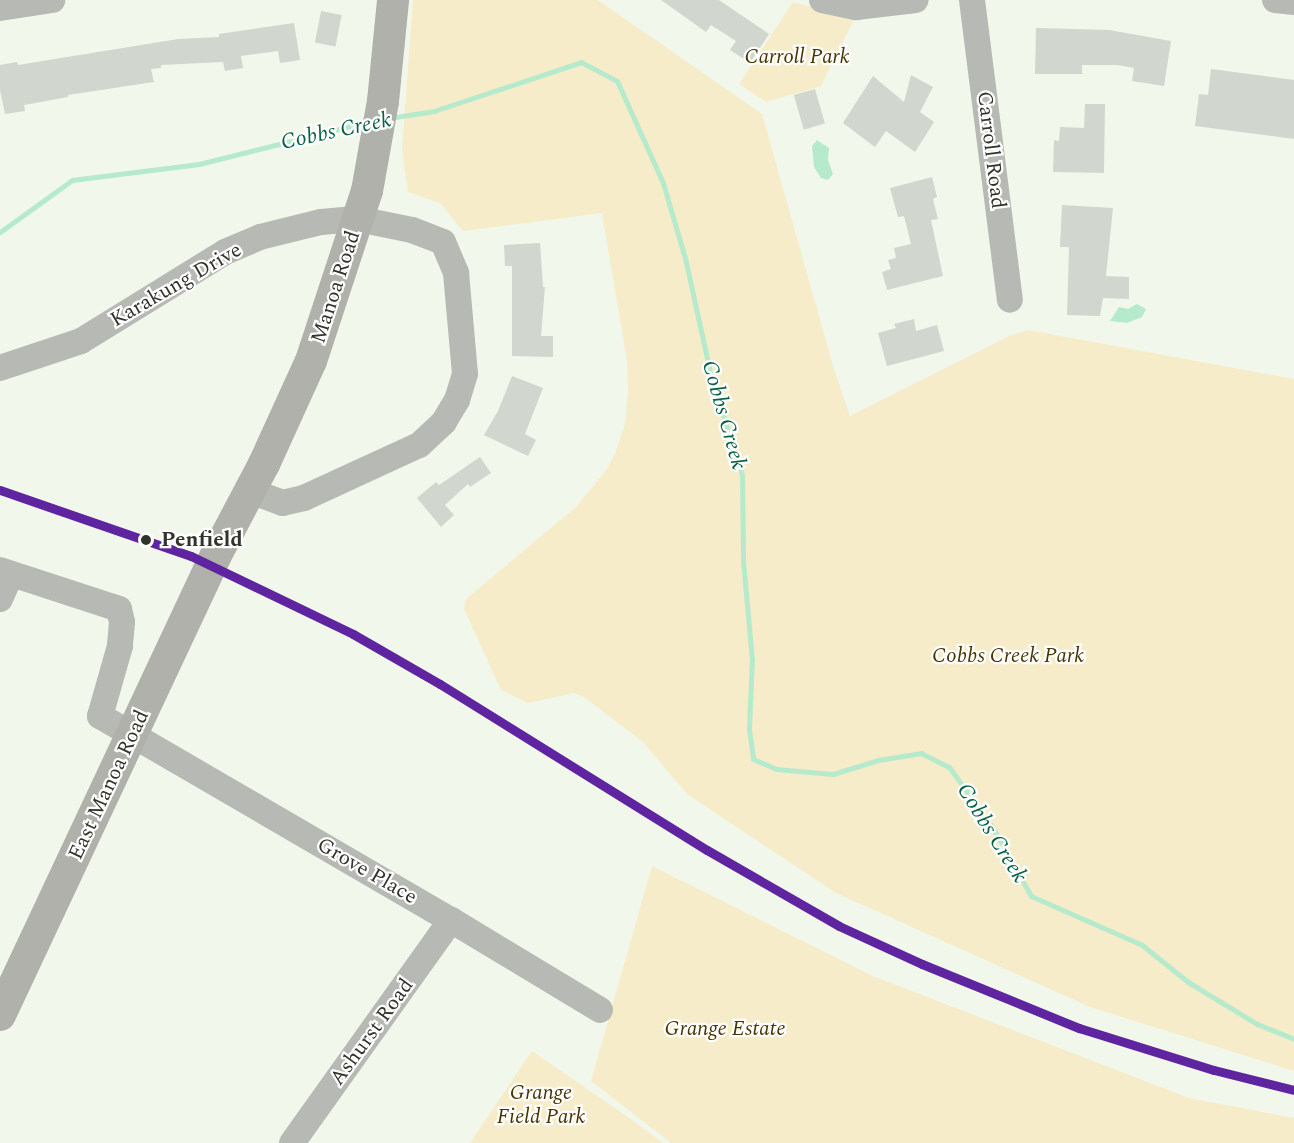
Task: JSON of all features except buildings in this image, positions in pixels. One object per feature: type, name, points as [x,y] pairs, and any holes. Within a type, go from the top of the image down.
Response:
[{"type":"main road","name":"Manoa Road","points":[[216,555],[250,491],[311,361],[367,191],[383,101],[393,0]]},
{"type":"main road","name":"East Manoa Road","points":[[0,1015],[134,735],[216,555]]},
{"type":"street","points":[[0,8],[52,0]]},
{"type":"street","points":[[822,0],[856,7],[916,0]]},
{"type":"street","name":"Carroll Road","points":[[972,0],[1010,300]]},
{"type":"street","points":[[1275,0],[1294,2]]},
{"type":"street","name":"Karakung Drive","points":[[0,368],[81,341],[225,252],[260,237],[321,222],[358,219],[432,236],[443,242],[456,273],[465,374],[457,400],[444,422],[419,445],[304,498],[283,503],[250,491]]},
{"type":"street","points":[[0,599],[6,572]]},
{"type":"street","name":"Grove Place","points":[[6,572],[119,609],[122,622],[120,646],[100,716],[451,920],[600,1010]]},
{"type":"street","name":"Ashurst Road","points":[[292,1143],[451,920]]},
{"type":"green space","name":"Cobbs Creek Park","points":[[413,0],[598,0],[762,114],[834,369],[850,416],[1009,336],[1028,330],[1294,379],[1294,1071],[1090,1007],[836,893],[687,794],[644,743],[584,697],[574,693],[528,703],[501,690],[464,609],[466,599],[576,507],[605,472],[615,454],[625,424],[628,389],[627,361],[602,213],[463,231],[440,203],[408,192],[402,149]]},
{"type":"green space","name":"Carroll Park","points":[[793,2],[854,19],[821,86],[766,102],[739,84]]},
{"type":"green space","name":"Grange Estate","points":[[652,866],[873,976],[1189,1098],[1294,1118],[1294,1143],[671,1143],[591,1081]]},
{"type":"green space","name":"Grange Field Park","points":[[532,1051],[625,1115],[663,1143],[470,1143]]},
{"type":"shaded area","points":[[817,140],[829,148],[828,160],[833,174],[828,180],[821,178],[814,167],[812,146]]},
{"type":"shaded area","points":[[1137,304],[1146,309],[1142,317],[1127,323],[1110,321],[1119,307],[1128,309]]},
{"type":"waterway","name":"Cobbs Creek","points":[[389,118],[434,111],[581,62],[617,81],[663,183],[685,258],[711,376],[742,475],[743,561],[752,659],[749,729],[753,759],[776,769],[833,774],[878,760],[921,753],[949,767],[993,828],[1031,896],[1142,945],[1188,982],[1257,1024],[1294,1039]]},
{"type":"waterway","name":"Cobbs Creek","points":[[0,232],[72,180],[199,164],[368,122]]},
{"type":"transit line","points":[[0,490],[191,556],[353,634],[440,684],[707,850],[839,926],[922,964],[1079,1028],[1214,1070],[1294,1090]]},
{"type":"place","name":"Penfield","points":[[146,540]]}]
